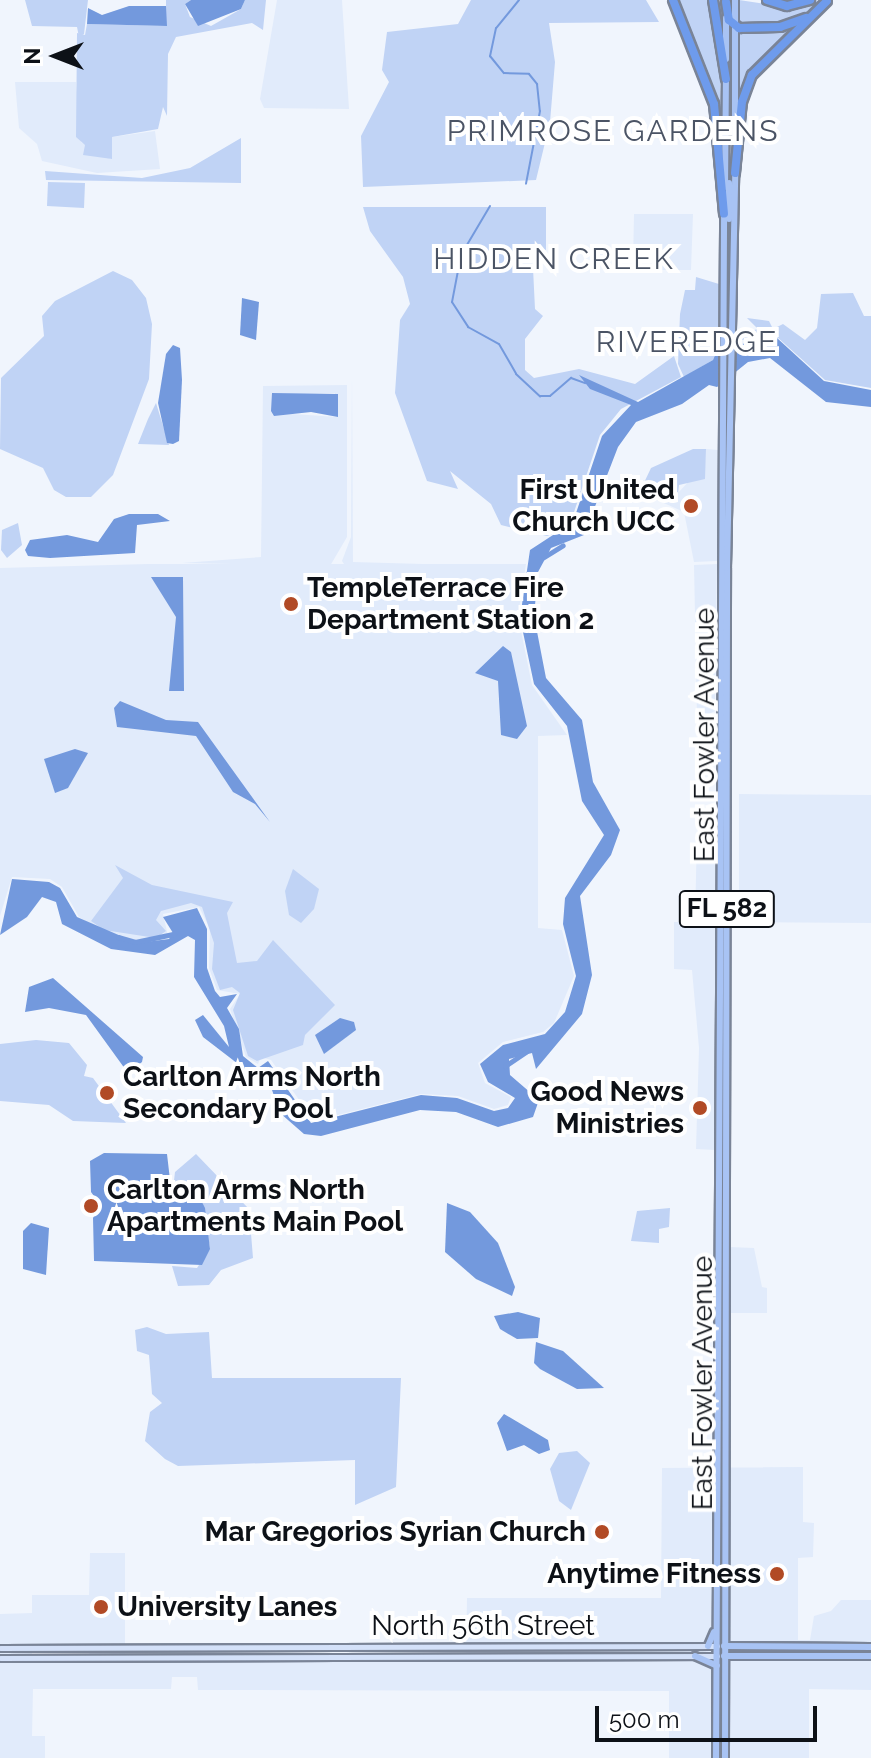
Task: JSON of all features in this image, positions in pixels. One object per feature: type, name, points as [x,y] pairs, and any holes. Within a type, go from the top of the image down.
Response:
[{"type":"highway","points":[[673,0],[712,93],[724,214]]},
{"type":"highway","points":[[713,0],[726,79]]},
{"type":"highway","points":[[767,0],[791,6],[810,0]]},
{"type":"highway","points":[[729,1],[735,26],[791,25],[828,1]]},
{"type":"highway","points":[[735,173],[742,102],[752,75],[828,1]]},
{"type":"main road","name":"East Fowler Avenue","points":[[721,1758],[725,1656],[719,1644],[716,1625],[717,1221],[721,345],[729,1]]},
{"type":"main road","name":"East Fowler Avenue","points":[[721,1758],[716,1734],[717,1656],[725,1555],[735,26]]},
{"type":"main road","points":[[726,108],[728,265],[734,272]]},
{"type":"main road","points":[[717,1221],[725,1286]]},
{"type":"main road","points":[[717,1509],[725,1555]]},
{"type":"main road","points":[[719,1644],[871,1647]]},
{"type":"main road","name":"North 56th Street","points":[[0,1648],[719,1644]]},
{"type":"main road","points":[[115,1648],[115,1657]]},
{"type":"main road","points":[[128,1657],[145,1655],[148,1648]]},
{"type":"main road","points":[[695,1656],[717,1666]]},
{"type":"main road","points":[[725,1678],[736,1656]]},
{"type":"main road","name":"North 56th Street","points":[[0,1658],[871,1656]]},
{"type":"shaded area","points":[[25,0],[88,0],[84,34],[79,37],[77,27],[32,26]]},
{"type":"shaded area","points":[[166,0],[191,0],[185,4],[190,17],[211,26],[241,9],[245,0],[266,0],[263,30],[252,23],[176,37],[168,54],[167,116],[163,107],[158,129],[112,137],[112,159],[83,155],[85,145],[76,137],[77,33],[85,35],[87,24],[166,26]]},
{"type":"shaded area","points":[[277,0],[342,0],[349,109],[264,108],[260,99]]},
{"type":"shaded area","points":[[471,0],[646,0],[659,22],[549,23],[555,62],[550,122],[536,180],[363,187],[361,136],[389,82],[382,70],[387,32],[458,24]]},
{"type":"shaded area","points":[[675,0],[712,0],[720,36],[721,125]]},
{"type":"shaded area","points":[[739,0],[773,5],[824,0],[787,25],[739,26]]},
{"type":"shaded area","points":[[802,22],[759,64],[739,104],[739,31]]},
{"type":"shaded area","points":[[15,82],[76,82],[81,142],[111,159],[112,137],[155,131],[160,169],[97,173],[42,161],[37,144],[19,128]]},
{"type":"shaded area","points":[[241,138],[241,183],[46,180],[45,171],[142,178],[190,168]]},
{"type":"shaded area","points":[[48,182],[85,183],[84,208],[47,206]]},
{"type":"shaded area","points":[[363,207],[546,207],[546,250],[536,247],[533,268],[535,309],[543,316],[525,339],[525,370],[534,378],[579,369],[635,384],[674,356],[681,377],[621,409],[600,435],[571,521],[558,532],[547,536],[501,525],[491,504],[450,471],[458,489],[427,481],[395,393],[400,320],[410,304],[403,277],[370,231]]},
{"type":"shaded area","points":[[634,214],[693,214],[691,270],[650,270],[650,263],[633,264]]},
{"type":"shaded area","points":[[113,271],[132,280],[146,298],[152,324],[149,379],[113,475],[91,497],[66,497],[54,490],[43,468],[0,449],[1,378],[44,336],[42,316],[55,301]]},
{"type":"shaded area","points":[[696,277],[719,284],[718,348],[713,360],[684,377],[678,364],[680,314],[685,290],[695,290]]},
{"type":"shaded area","points":[[853,293],[864,316],[871,316],[871,388],[825,380],[777,337],[740,340],[740,334],[758,329],[747,318],[769,321],[773,329],[783,324],[805,340],[817,328],[821,294]]},
{"type":"shaded area","points":[[352,375],[353,562],[423,564],[344,564],[342,561],[351,537]]},
{"type":"shaded area","points":[[347,385],[347,537],[330,566],[182,563],[261,557],[263,386]],"holes":[[[335,393],[338,417],[278,413],[305,394]]]},
{"type":"shaded area","points":[[156,403],[169,445],[138,444],[148,419]]},
{"type":"shaded area","points":[[693,449],[706,449],[705,479],[679,485],[678,494],[661,500],[646,496],[641,489],[651,468]]},
{"type":"shaded area","points":[[706,449],[718,450],[717,561],[694,562],[684,512],[657,500],[677,494],[705,464]]},
{"type":"shaded area","points":[[18,523],[22,545],[7,558],[1,550],[2,530]]},
{"type":"shaded area","points":[[148,564],[526,564],[518,616],[532,685],[567,735],[538,736],[538,928],[562,930],[574,976],[554,1023],[543,1032],[503,1042],[478,1063],[485,1083],[511,1097],[508,1105],[494,1109],[458,1096],[421,1094],[314,1121],[271,1060],[261,1057],[258,1064],[246,1057],[230,1009],[240,994],[217,990],[209,968],[210,929],[199,907],[163,914],[168,936],[139,941],[106,934],[79,917],[62,887],[50,879],[12,877],[0,916],[0,568]]},
{"type":"shaded area","points":[[717,564],[715,711],[697,720],[694,565]]},
{"type":"shaded area","points":[[715,715],[714,760],[711,760],[702,755],[697,723]]},
{"type":"shaded area","points":[[739,794],[871,795],[871,923],[739,922]]},
{"type":"shaded area","points":[[697,831],[715,831],[715,1150],[696,1149],[699,1048],[692,970],[674,969],[674,922],[695,922]]},
{"type":"shaded area","points":[[115,865],[152,885],[233,902],[227,913],[237,963],[257,961],[273,940],[335,1005],[305,1035],[303,1045],[257,1061],[248,1056],[233,1010],[240,993],[232,987],[220,990],[212,969],[214,943],[202,907],[191,903],[161,911],[156,920],[166,931],[156,938],[104,930],[91,921],[123,878]]},
{"type":"shaded area","points":[[293,869],[319,889],[314,909],[301,923],[289,915],[285,891]]},
{"type":"shaded area","points":[[36,1040],[69,1043],[87,1065],[84,1076],[93,1078],[126,1123],[73,1121],[49,1105],[0,1101],[0,1044]]},
{"type":"shaded area","points":[[196,1154],[249,1209],[253,1258],[221,1270],[209,1285],[178,1286],[172,1266],[197,1268],[210,1248],[202,1201],[172,1197],[175,1172]]},
{"type":"shaded area","points":[[670,1208],[669,1227],[659,1229],[659,1243],[631,1241],[637,1211]]},
{"type":"shaded area","points":[[729,1247],[754,1248],[762,1287],[767,1288],[767,1313],[731,1313]]},
{"type":"shaded area","points":[[147,1327],[166,1334],[209,1332],[212,1378],[401,1378],[396,1487],[355,1505],[355,1460],[178,1466],[165,1459],[145,1441],[150,1412],[162,1403],[152,1394],[149,1355],[137,1351],[135,1330]]},
{"type":"shaded area","points":[[577,1451],[590,1463],[571,1510],[559,1501],[550,1469],[559,1453]]},
{"type":"shaded area","points":[[803,1467],[803,1522],[814,1523],[813,1557],[798,1558],[798,1640],[810,1640],[814,1616],[831,1611],[841,1600],[871,1600],[871,1690],[809,1689],[809,1758],[669,1758],[669,1691],[198,1690],[197,1677],[172,1677],[171,1689],[33,1689],[32,1736],[45,1736],[45,1758],[0,1758],[0,1614],[32,1613],[32,1595],[89,1595],[90,1553],[125,1553],[125,1659],[466,1657],[467,1598],[661,1598],[662,1468]],"holes":[[[809,1642],[847,1643],[847,1658],[809,1660]],[[32,1647],[89,1647],[89,1660],[32,1660]]]},
{"type":"water","points":[[191,0],[245,0],[241,9],[198,26],[185,4]]},
{"type":"water","points":[[129,6],[166,6],[167,26],[87,24],[88,8],[102,15]]},
{"type":"water","points":[[242,298],[259,302],[256,340],[240,335]]},
{"type":"water","points":[[777,338],[824,381],[871,390],[871,407],[826,402],[770,358],[748,362],[717,387],[709,385],[682,404],[636,422],[618,447],[584,535],[551,548],[538,572],[534,616],[546,678],[582,720],[593,782],[620,830],[611,855],[580,896],[592,975],[582,1014],[536,1069],[532,1053],[509,1059],[510,1075],[539,1100],[533,1117],[498,1127],[456,1112],[420,1110],[321,1136],[304,1134],[280,1113],[272,1090],[203,1037],[195,1020],[203,1015],[229,1047],[224,1026],[194,977],[195,940],[188,936],[155,955],[111,949],[62,924],[56,902],[42,897],[27,917],[0,935],[12,879],[49,882],[60,888],[77,917],[137,943],[169,939],[173,933],[163,917],[197,908],[207,929],[207,968],[215,991],[220,997],[237,994],[227,1008],[239,1029],[243,1056],[258,1068],[268,1061],[311,1123],[421,1095],[457,1098],[494,1111],[508,1108],[515,1098],[488,1082],[480,1064],[503,1045],[545,1034],[565,1012],[576,976],[563,924],[565,898],[604,835],[582,801],[567,726],[534,684],[520,618],[530,550],[573,522],[602,436],[631,405],[590,389],[579,375],[638,402],[713,360],[718,348]]},
{"type":"water","points":[[173,345],[180,348],[182,380],[179,441],[173,444],[167,443],[158,403],[166,354]]},
{"type":"water","points":[[272,393],[338,394],[338,417],[311,412],[274,416],[271,411]]},
{"type":"water","points":[[129,514],[158,514],[170,521],[137,525],[135,553],[50,558],[28,556],[25,550],[30,540],[67,535],[98,542],[114,519]]},
{"type":"water","points":[[151,577],[183,577],[184,691],[169,691],[176,617]]},
{"type":"water","points":[[503,646],[511,652],[527,726],[517,739],[501,735],[498,681],[475,673]]},
{"type":"water","points":[[120,701],[166,720],[198,722],[270,822],[255,804],[233,792],[196,736],[117,727],[114,708]]},
{"type":"water","points":[[75,749],[88,753],[68,788],[55,793],[44,759]]},
{"type":"water","points":[[53,978],[143,1057],[142,1062],[128,1073],[86,1015],[49,1008],[25,1012],[29,987]]},
{"type":"water","points":[[340,1018],[354,1022],[356,1030],[324,1054],[315,1035]]},
{"type":"water","points":[[104,1153],[167,1154],[172,1197],[202,1202],[205,1208],[210,1249],[202,1265],[94,1261],[93,1218],[100,1204],[91,1192],[90,1161]]},
{"type":"water","points":[[447,1203],[470,1212],[498,1243],[515,1287],[512,1296],[476,1279],[445,1252]]},
{"type":"water","points":[[31,1223],[49,1228],[46,1275],[23,1269],[23,1231]]},
{"type":"water","points":[[518,1312],[540,1318],[538,1338],[517,1339],[500,1329],[494,1316]]},
{"type":"water","points":[[536,1342],[563,1351],[604,1388],[577,1389],[540,1369],[534,1363]]},
{"type":"water","points":[[504,1414],[548,1440],[550,1450],[539,1454],[524,1445],[507,1451],[497,1423]]},
{"type":"waterway","points":[[519,0],[496,28],[490,56],[504,73],[529,74],[537,84],[540,111],[526,184]]},
{"type":"waterway","points":[[490,206],[461,255],[452,302],[468,327],[499,344],[516,374],[540,396],[550,396],[571,378],[585,383]]},
{"type":"waterway","points":[[544,557],[563,545]]},
{"type":"waterway","points":[[118,937],[135,942],[174,934]]},
{"type":"waterway","points":[[505,1066],[526,1052]]},
{"type":"place","name":"First United Church UCC","points":[[691,506]]},
{"type":"place","name":"TempleTerrace Fire Department Station 2","points":[[291,604]]},
{"type":"place","name":"Carlton Arms North Secondary Pool","points":[[107,1093]]},
{"type":"place","name":"Good News Ministries","points":[[700,1108]]},
{"type":"place","name":"Carlton Arms North Apartments Main Pool","points":[[91,1206]]},
{"type":"place","name":"Mar Gregorios Syrian Church","points":[[602,1532]]},
{"type":"place","name":"Anytime Fitness","points":[[777,1574]]},
{"type":"place","name":"University Lanes","points":[[101,1607]]},
{"type":"district","name":"PRIMROSE GARDENS","points":[[613,131]]},
{"type":"district","name":"HIDDEN CREEK","points":[[554,259]]},
{"type":"district","name":"RIVEREDGE","points":[[687,342]]}]
